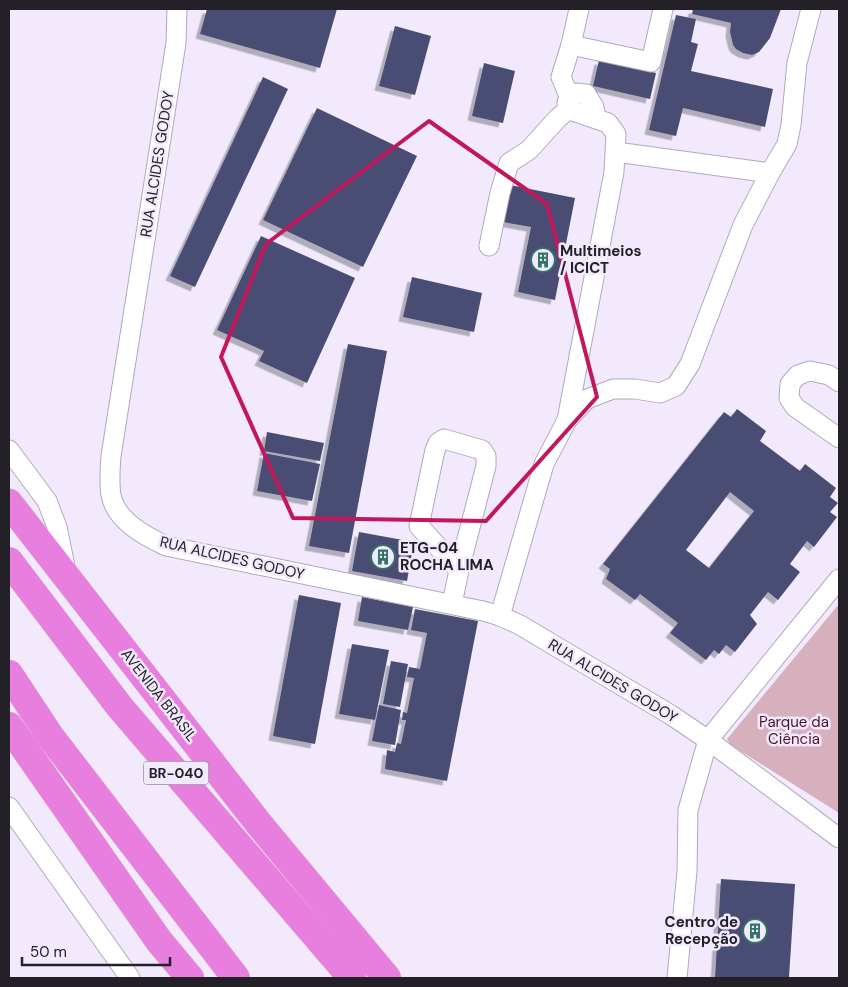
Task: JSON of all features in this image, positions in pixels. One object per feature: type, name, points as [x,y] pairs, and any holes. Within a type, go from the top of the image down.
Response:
[{"type":"highway","name":"AVENIDA BRASIL","points":[[9,503],[259,824],[387,978]]},
{"type":"highway","name":"BR-040","points":[[9,561],[120,706],[352,978]]},
{"type":"highway","points":[[9,674],[50,736],[236,978]]},
{"type":"highway","points":[[9,726],[159,940],[190,978]]},
{"type":"street","name":"RUA ALCIDES GODOY","points":[[177,9],[176,43],[111,456],[111,496],[115,508],[124,519],[144,536],[166,546],[452,604],[500,616],[527,629],[671,715],[708,740],[839,838]]},
{"type":"street","points":[[570,102],[561,77],[579,9]]},
{"type":"street","points":[[571,45],[651,62],[663,9]]},
{"type":"street","points":[[500,616],[544,464],[567,420],[587,398],[613,388],[660,393],[676,386],[690,364],[744,225],[787,144],[791,125],[797,63],[811,9]]},
{"type":"street","points":[[489,246],[500,193],[509,163],[529,150],[558,118],[576,93],[586,94],[594,107],[596,118],[608,123],[616,134],[616,152],[614,172],[567,420]]},
{"type":"street","points":[[616,152],[770,173]]},
{"type":"street","points":[[836,372],[810,371],[798,375],[790,384],[789,398],[795,407],[839,438]]},
{"type":"street","points":[[452,604],[486,466],[486,456],[482,450],[444,439],[438,443],[435,450],[419,526],[459,570]]},
{"type":"street","points":[[9,450],[47,500],[57,527],[67,577]]},
{"type":"street","points":[[677,978],[687,871],[688,810],[708,740],[839,579]]},
{"type":"street","points":[[9,807],[130,978]]},
{"type":"highlighted area","points":[[429,121],[547,204],[597,397],[486,521],[293,518],[221,357],[266,244]]},
{"type":"green space","name":"Parque da Ciência","points":[[839,604],[839,813],[731,745],[727,739]]},
{"type":"building","points":[[207,9],[337,9],[320,68],[200,34]]},
{"type":"building","points":[[693,9],[781,9],[770,38],[759,52],[752,55],[743,53],[733,45],[730,32],[731,23],[692,14]]},
{"type":"building","points":[[676,15],[696,19],[691,42],[698,44],[691,71],[773,89],[765,127],[683,108],[676,136],[649,130]]},
{"type":"building","points":[[395,26],[431,36],[415,95],[379,86]]},
{"type":"building","points":[[599,60],[656,73],[650,99],[593,86]]},
{"type":"building","points":[[484,63],[515,71],[503,123],[472,116]]},
{"type":"building","points":[[263,77],[288,89],[195,287],[170,276]]},
{"type":"building","points":[[317,108],[417,156],[363,267],[263,220]]},
{"type":"building","name":"Multimeios / ICICT","points":[[510,185],[575,198],[555,300],[518,292],[531,227],[503,222]]},
{"type":"building","points":[[261,236],[355,278],[307,383],[259,361],[264,351],[217,330]]},
{"type":"building","points":[[412,277],[482,293],[474,332],[403,317]]},
{"type":"building","points":[[348,344],[387,351],[349,553],[309,546]]},
{"type":"building","points":[[737,409],[766,431],[760,441],[800,471],[805,464],[836,488],[830,497],[838,503],[830,512],[837,517],[814,547],[807,541],[790,564],[800,572],[778,600],[768,592],[750,615],[757,624],[735,652],[726,645],[719,654],[714,650],[706,660],[670,633],[678,623],[640,594],[635,600],[606,579],[610,569],[603,564],[724,412],[731,417]],"holes":[[[730,492],[754,511],[709,568],[686,550]]]},
{"type":"building","points":[[267,432],[324,443],[320,461],[264,451]]},
{"type":"building","points":[[264,453],[320,464],[312,501],[257,491]]},
{"type":"building","name":"ETG-04 ROCHA LIMA","points":[[359,532],[414,542],[407,581],[352,571]]},
{"type":"building","points":[[299,595],[341,603],[315,744],[273,736]]},
{"type":"building","points":[[362,597],[413,607],[408,630],[358,621]]},
{"type":"building","points":[[415,609],[478,621],[447,781],[385,769],[387,750],[395,752],[397,743],[401,744],[406,720],[402,720],[403,712],[407,713],[414,678],[407,677],[409,667],[420,669],[427,633],[411,630]]},
{"type":"building","points":[[352,644],[389,650],[375,720],[339,714]]},
{"type":"building","points":[[391,661],[408,664],[400,707],[383,704]]},
{"type":"building","points":[[379,705],[401,710],[395,745],[372,741]]},
{"type":"building","name":"Centro de Recepção","points":[[721,879],[795,884],[789,978],[715,978]]},
{"type":"place","name":"Multimeios / ICICT","points":[[543,260]]},
{"type":"place","name":"ETG-04 ROCHA LIMA","points":[[383,557]]},
{"type":"place","name":"Centro de Recepção","points":[[755,931]]}]
